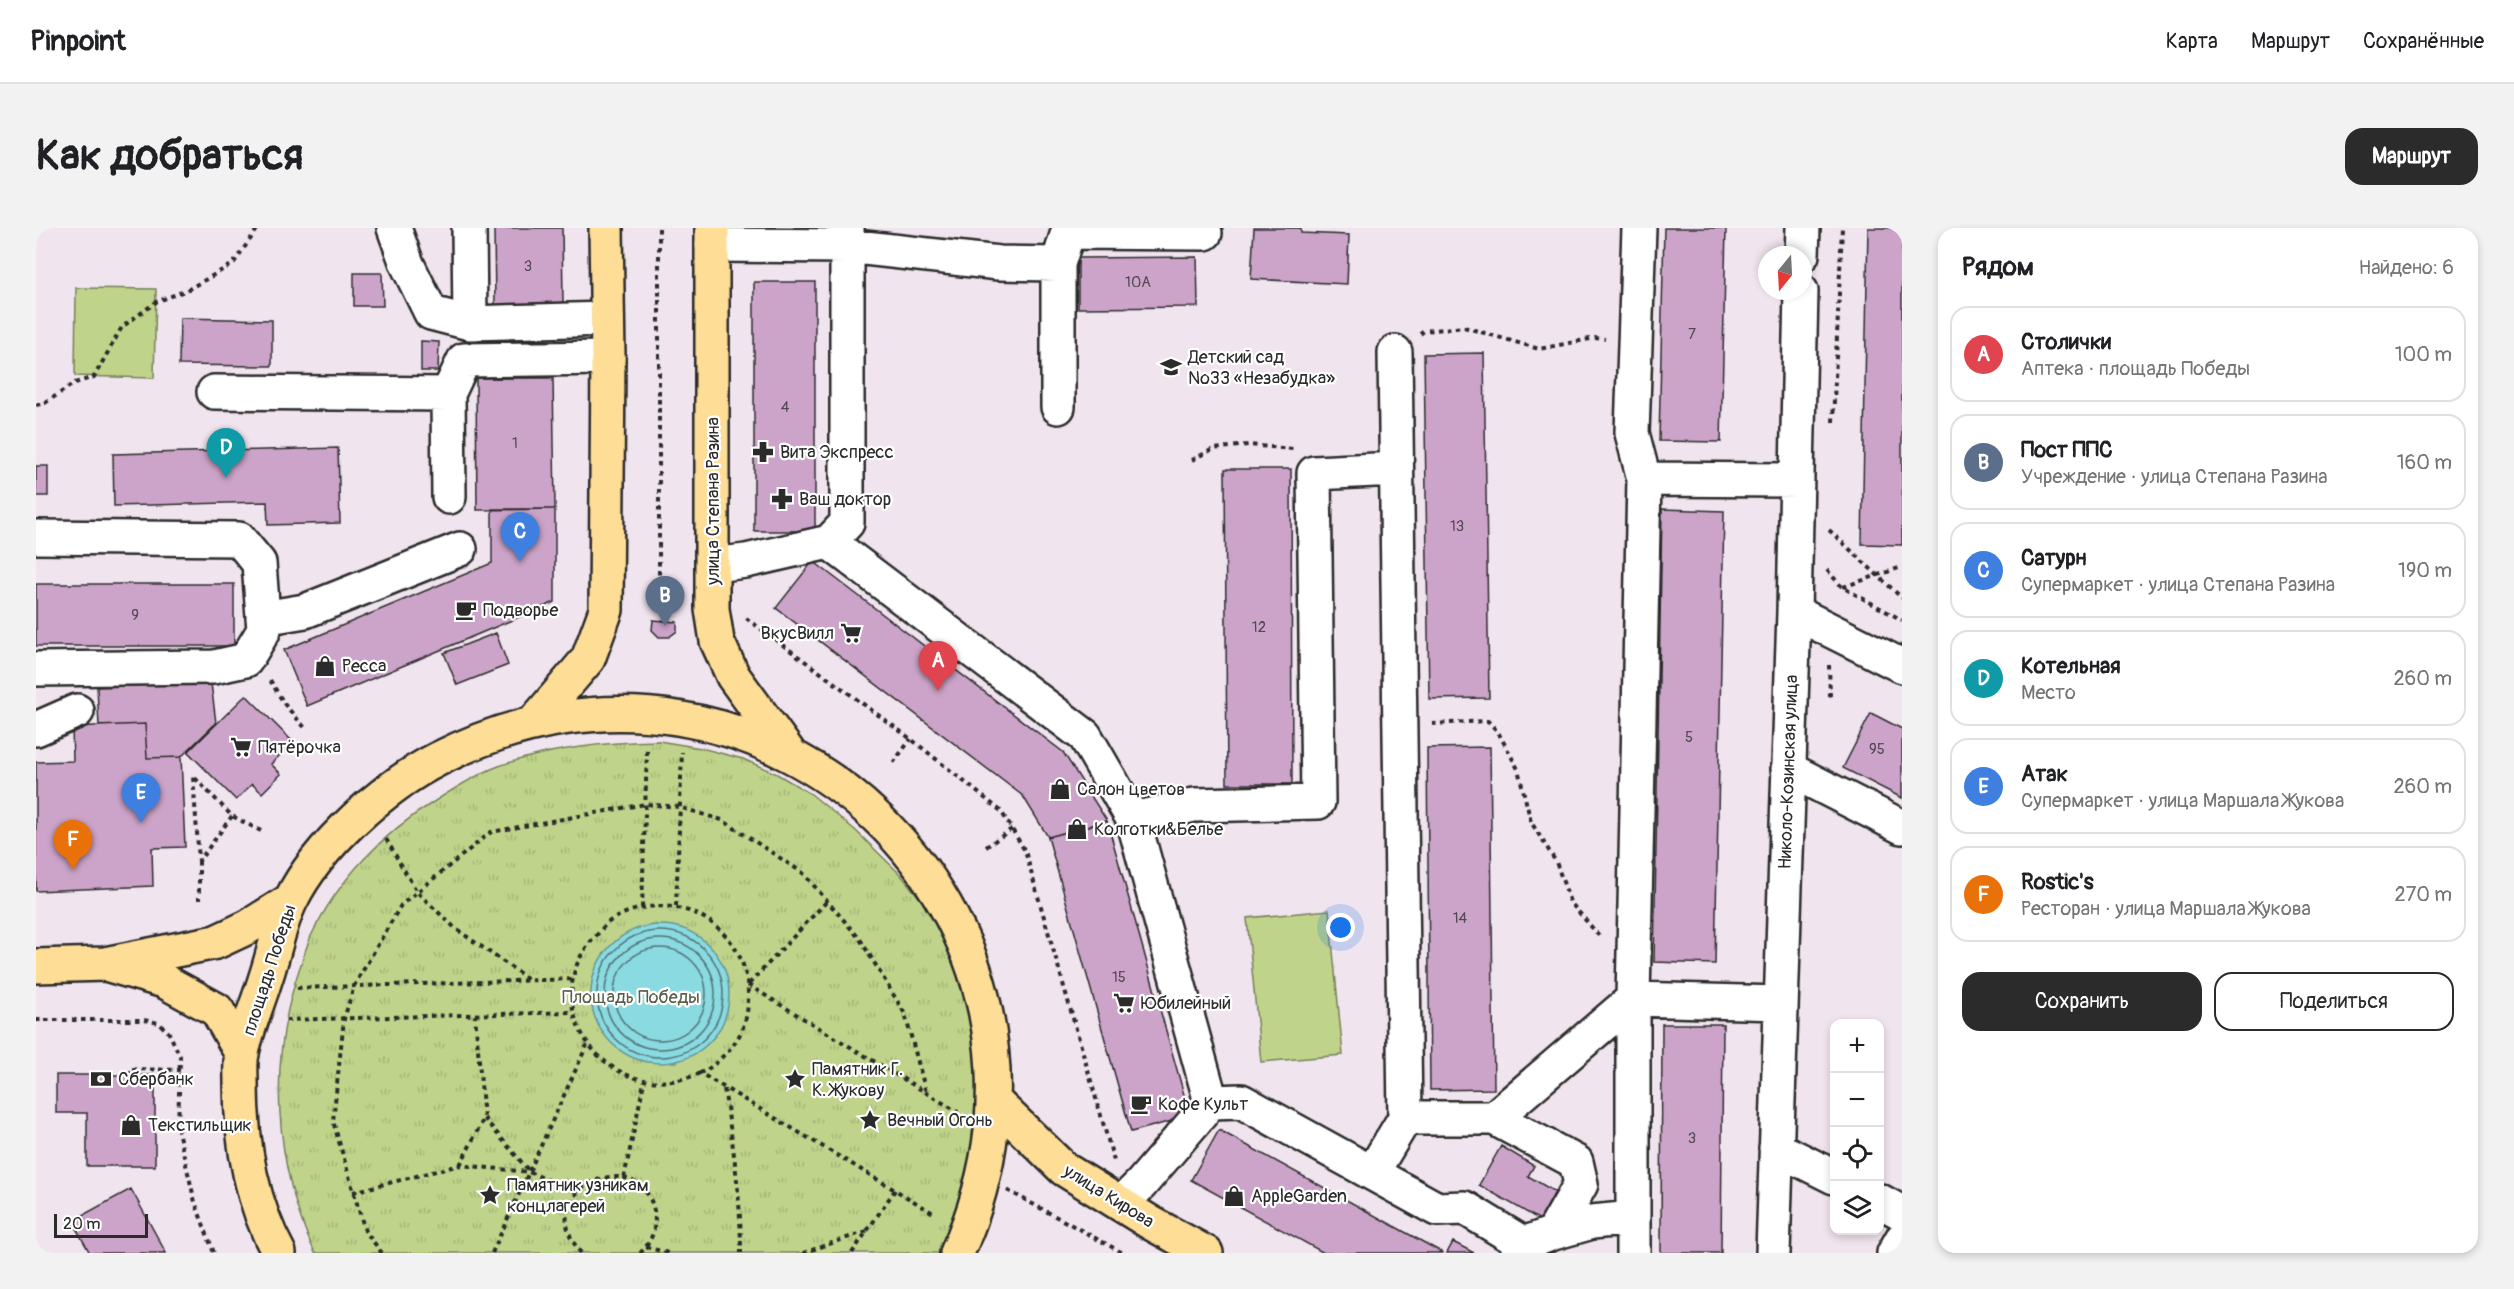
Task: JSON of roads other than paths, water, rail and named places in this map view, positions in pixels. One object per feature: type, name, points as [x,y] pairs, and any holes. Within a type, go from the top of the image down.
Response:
[{"type":"main road","points":[[535,721],[588,659],[606,610],[608,358],[606,228]]},
{"type":"main road","name":"улица Степана Разина","points":[[712,236],[712,609],[717,641],[733,676],[789,753]]},
{"type":"main road","name":"площадь Победы","points":[[279,1253],[252,1182],[241,1118],[242,1054],[291,900],[319,858],[363,810],[415,770],[473,741],[535,721],[577,714],[620,712],[663,715],[728,728],[789,753],[849,792],[901,840],[943,898],[973,962],[991,1031],[995,1102],[985,1178],[957,1253]]},
{"type":"main road","points":[[36,966],[105,964],[216,942],[248,927],[291,900]]},
{"type":"main road","points":[[105,964],[164,981],[218,1010],[242,1054]]},
{"type":"main road","name":"улица Кирова","points":[[995,1102],[1064,1169],[1206,1253]]},
{"type":"street","points":[[394,228],[407,264],[431,313],[470,323],[607,319]]},
{"type":"street","points":[[469,228],[470,323]]},
{"type":"street","points":[[1633,1253],[1633,999],[1644,479],[1632,433],[1639,228]]},
{"type":"street","points":[[1802,246],[1803,228]]},
{"type":"street","points":[[1058,407],[1058,264],[1068,232],[1205,233]]},
{"type":"street","points":[[712,236],[847,237],[999,263],[1058,264]]},
{"type":"street","points":[[713,565],[746,561],[829,542],[847,523],[847,237]]},
{"type":"street","name":"Николо-Козинская улица","points":[[1773,1253],[1794,612],[1801,300]]},
{"type":"street","points":[[1372,1173],[1405,1118],[1395,352]]},
{"type":"street","points":[[449,497],[448,394],[464,360],[608,358]]},
{"type":"street","points":[[214,392],[448,394]]},
{"type":"street","points":[[1133,819],[1194,806],[1318,802],[1314,473],[1396,469]]},
{"type":"street","points":[[1644,479],[1797,480]]},
{"type":"street","points":[[36,537],[239,539],[259,563],[264,624],[246,660],[214,667],[36,669]]},
{"type":"street","points":[[829,542],[1085,736],[1133,819],[1211,1102]]},
{"type":"street","points":[[264,624],[305,611],[460,549]]},
{"type":"street","points":[[1794,612],[1902,666]]},
{"type":"street","points":[[36,729],[77,711]]},
{"type":"street","points":[[1788,770],[1902,827]]},
{"type":"street","points":[[1494,1118],[1633,999],[1780,1003]]},
{"type":"street","points":[[1121,1204],[1211,1102],[1241,1101],[1437,1209],[1465,1208],[1532,1243],[1592,1222],[1633,1218]]},
{"type":"street","points":[[1405,1118],[1494,1118],[1576,1162],[1581,1184],[1532,1243]]},
{"type":"street","points":[[1776,1148],[1830,1175]]},
{"type":"street","points":[[1884,1203],[1902,1213]]},
{"type":"street","points":[[1894,1253],[1902,1239]]},
{"type":"water","points":[[660,925],[686,930],[709,945],[724,968],[729,994],[724,1020],[709,1043],[686,1058],[660,1063],[634,1058],[611,1043],[596,1020],[591,994],[596,968],[611,945],[634,930]]},
{"type":"place","name":"Детский сад №33 «Незабудка»","points":[[1171,367]]},
{"type":"place","name":"Вита Экспресс","points":[[763,452]]},
{"type":"place","name":"Котельная","points":[[226,478]]},
{"type":"place","name":"Ваш доктор","points":[[782,499]]},
{"type":"place","name":"Сатурн","points":[[520,562]]},
{"type":"place","name":"Подворье","points":[[466,610]]},
{"type":"place","name":"Пост ППС","points":[[665,626]]},
{"type":"place","name":"ВкусВилл","points":[[851,633]]},
{"type":"place","name":"Ресса","points":[[325,666]]},
{"type":"place","name":"Столички","points":[[938,691]]},
{"type":"place","name":"Пятёрочка","points":[[241,747]]},
{"type":"place","name":"Салон цветов","points":[[1060,789]]},
{"type":"place","name":"Атак","points":[[141,823]]},
{"type":"place","name":"Колготки&Белье","points":[[1077,829]]},
{"type":"place","name":"Rostic's","points":[[73,870]]},
{"type":"place","name":"Юбилейный","points":[[1124,1003]]},
{"type":"place","name":"Сбербанк","points":[[101,1079]]},
{"type":"place","name":"Памятник Г. К. Жукову","points":[[795,1079]]},
{"type":"place","name":"Кофе Культ","points":[[1141,1104]]},
{"type":"place","name":"Вечный Огонь","points":[[870,1120]]},
{"type":"place","name":"Текстильщик","points":[[131,1125]]},
{"type":"place","name":"Памятник узникам концлагерей","points":[[490,1195]]},
{"type":"place","name":"AppleGarden","points":[[1234,1196]]},
{"type":"park label","name":"Площадь Победы","points":[[631,997]]}]
